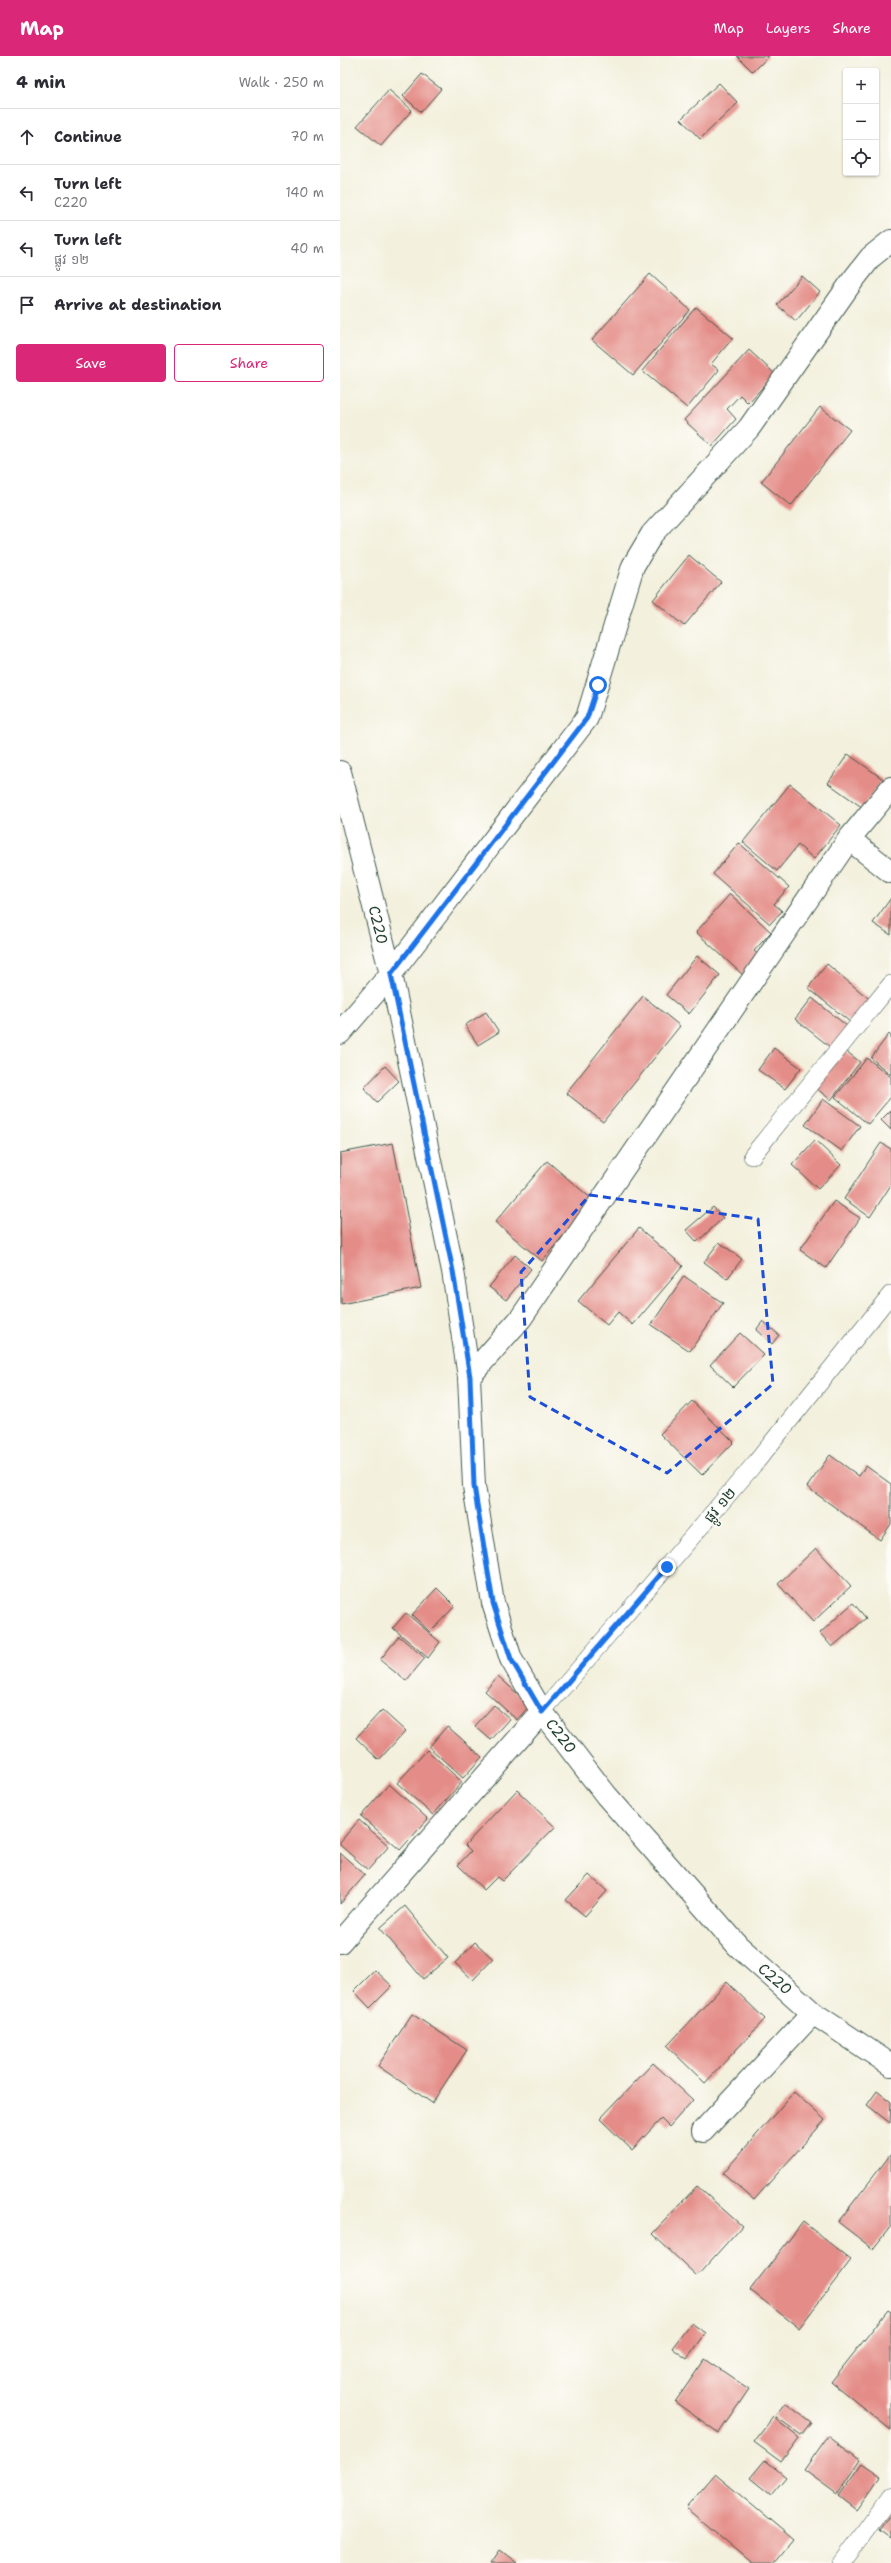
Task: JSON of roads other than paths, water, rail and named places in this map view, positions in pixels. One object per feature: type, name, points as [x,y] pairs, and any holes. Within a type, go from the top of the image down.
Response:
[{"type":"street","points":[[340,1033],[391,974],[587,718],[633,566],[652,534],[749,428],[870,257],[891,240]]},
{"type":"street","name":"C220","points":[[340,772],[391,974],[453,1271],[470,1377],[474,1486],[493,1603],[511,1659],[542,1712],[606,1795],[738,1946],[813,2013],[891,2065]]},
{"type":"street","points":[[470,1377],[521,1318],[849,839],[891,788]]},
{"type":"street","points":[[849,839],[891,872]]},
{"type":"street","points":[[340,1942],[542,1712]]},
{"type":"street","points":[[703,2132],[813,2013]]},
{"type":"lane","points":[[752,1156],[891,984]]},
{"type":"lane","name":"ផ្លូវ ១២","points":[[542,1712],[752,1467],[891,1294]]},
{"type":"lane","points":[[842,2563],[891,2496]]}]
